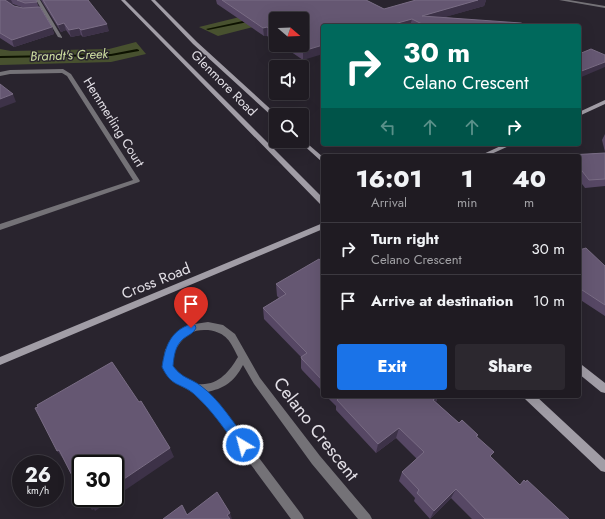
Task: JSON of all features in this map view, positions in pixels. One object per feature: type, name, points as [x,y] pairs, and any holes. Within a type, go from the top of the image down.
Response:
[{"type":"main road","name":"Glenmore Road","points":[[123,0],[321,200]]},
{"type":"main road","name":"Glenmore Road","points":[[153,0],[195,43],[269,111]]},
{"type":"main road","points":[[581,113],[605,102]]},
{"type":"main road","points":[[487,154],[505,146]]},
{"type":"main road","points":[[309,147],[321,158]]},
{"type":"main road","name":"Cross Road","points":[[0,360],[321,227]]},
{"type":"main road","points":[[581,370],[605,389]]},
{"type":"main road","points":[[531,398],[605,467]]},
{"type":"street","points":[[38,0],[60,37]]},
{"type":"street","points":[[561,0],[605,8]]},
{"type":"street","points":[[39,12],[44,11]]},
{"type":"street","name":"Hemmerling Court","points":[[0,74],[10,72],[64,71],[69,75],[137,181],[0,227]]},
{"type":"street","name":"Celano Crescent","points":[[298,519],[216,408],[196,389],[176,378],[168,367],[170,350],[179,336],[191,328],[208,326],[220,328],[232,337],[257,381],[316,460],[366,519]]},
{"type":"street","points":[[196,389],[217,387],[232,376],[243,357]]},
{"type":"green space","points":[[308,0],[288,12],[269,12],[269,23],[218,36],[199,27]]},
{"type":"green space","points":[[136,42],[146,54],[111,62],[0,65],[0,49],[11,51],[109,49]]},
{"type":"building","points":[[0,0],[5,0],[14,6],[23,8],[40,7],[52,27],[12,40],[0,33]]},
{"type":"building","points":[[17,0],[36,0],[37,2],[25,3]]},
{"type":"building","points":[[43,0],[88,0],[107,24],[81,30],[79,28],[69,30],[64,23],[58,25]]},
{"type":"building","points":[[222,0],[366,0],[384,9],[416,0],[478,0],[422,16],[523,24],[422,24],[412,19],[394,24],[321,24],[321,46],[309,49],[309,12],[269,12],[269,28],[267,27],[263,28]]},
{"type":"building","points":[[591,49],[605,55],[605,62],[581,71],[581,53]]},
{"type":"building","points":[[0,84],[13,94],[0,99]]},
{"type":"building","points":[[605,153],[605,179],[589,180],[581,170],[581,154]]},
{"type":"building","points":[[586,248],[605,266],[605,305],[581,289],[581,249]]},
{"type":"building","points":[[319,259],[321,260],[321,379],[302,359],[301,357],[307,353],[263,308],[286,294],[276,284]]},
{"type":"building","points":[[112,362],[139,402],[141,401],[170,448],[124,479],[124,455],[72,455],[72,475],[64,460],[64,455],[62,455],[59,450],[57,451],[35,408],[38,407],[37,405]]},
{"type":"building","points":[[339,398],[436,398],[433,400],[459,423],[462,420],[478,435],[476,436],[494,452],[490,456],[520,485],[524,480],[526,482],[527,480],[569,519],[485,519],[456,489],[434,511],[417,493],[419,490],[402,472],[424,452],[399,428],[378,444],[337,400]]},
{"type":"building","points":[[217,492],[230,513],[227,515],[230,519],[163,519],[182,505],[187,515]]},
{"type":"waterway","name":"Brandt's Creek","points":[[208,29],[252,20]]},
{"type":"waterway","name":"Brandt's Creek","points":[[0,57],[111,55],[137,50]]},
{"type":"route","points":[[191,328],[179,336],[170,350],[168,367],[176,378],[196,389],[216,408],[243,445]]}]
